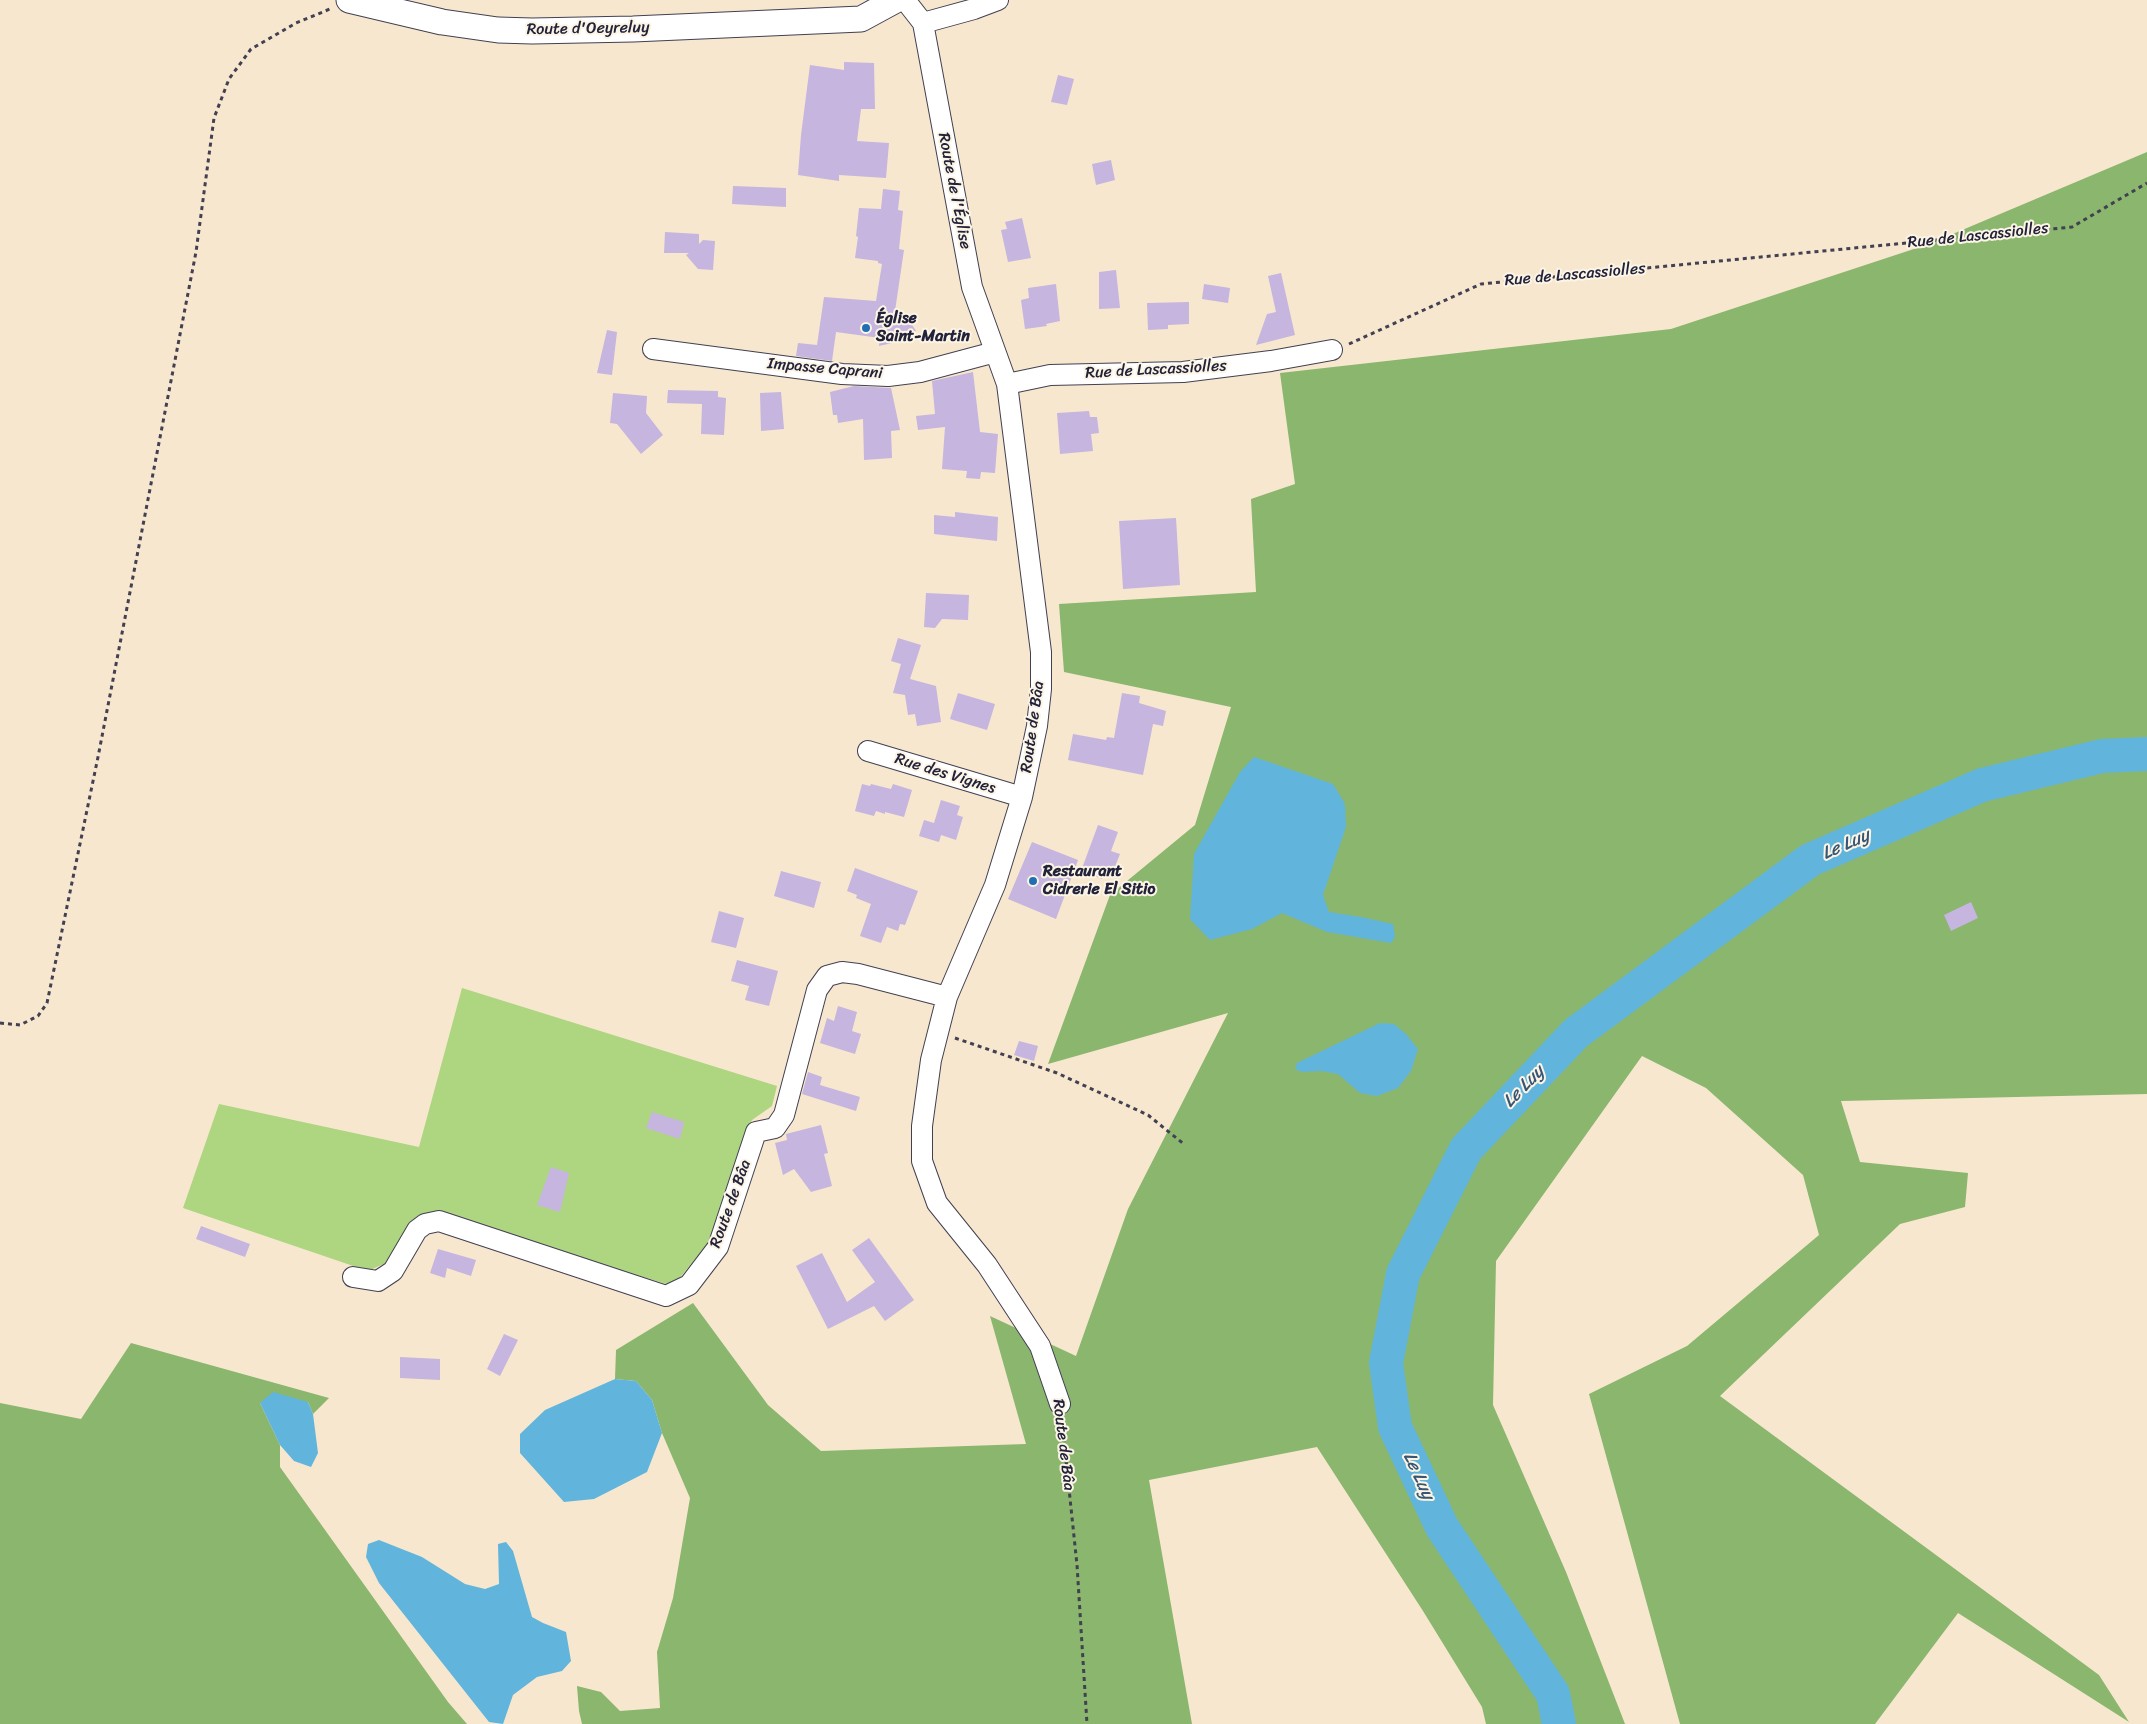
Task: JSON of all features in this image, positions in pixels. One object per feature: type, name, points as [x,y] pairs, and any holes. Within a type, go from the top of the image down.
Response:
[{"type":"street","name":"Route d'Oeyreluy","points":[[350,0],[442,22],[506,30],[633,29],[861,19],[896,0]]},
{"type":"street","name":"Route d'Oeyreluy","points":[[829,20],[866,0]]},
{"type":"street","name":"Route de l'Église","points":[[905,0],[923,23],[972,287],[1006,384]]},
{"type":"street","points":[[923,23],[974,9],[998,0]]},
{"type":"street","name":"Impasse Caprani","points":[[653,350],[842,374],[888,376],[920,372],[995,352]]},
{"type":"street","name":"Rue de Lascassiolles","points":[[1006,384],[1050,375],[1183,372],[1271,361],[1332,350]]},
{"type":"street","name":"Route de Bâa","points":[[1006,384],[1041,652],[1041,689],[1037,726],[1022,797],[995,885],[947,997],[931,1060],[922,1126],[922,1161],[937,1203],[987,1265],[1040,1346],[1060,1404]]},
{"type":"street","name":"Rue des Vignes","points":[[868,751],[1022,797]]},
{"type":"street","name":"Route de Bâa","points":[[353,1276],[378,1281],[393,1271],[417,1230],[425,1224],[439,1222],[666,1296],[688,1284],[718,1247],[756,1132],[775,1128],[784,1115],[817,990],[827,976],[842,972],[858,974],[947,997]]},
{"type":"path","points":[[0,1023],[20,1025],[38,1016],[46,1003],[98,757],[193,271],[214,118],[228,80],[251,49],[296,22],[350,0]]},
{"type":"path","name":"Rue de Lascassiolles","points":[[1332,350],[1379,332],[1481,284],[2072,226],[2147,183]]},
{"type":"path","points":[[938,1033],[1057,1073],[1148,1115],[1185,1145]]},
{"type":"path","name":"Route de Bâa","points":[[1060,1404],[1077,1565],[1087,1724]]},
{"type":"green space","points":[[2147,152],[2147,1094],[1841,1101],[1860,1162],[1968,1173],[1965,1207],[1900,1224],[1720,1396],[2099,1675],[2129,1722],[1958,1613],[1875,1724],[1680,1724],[1589,1394],[1687,1346],[1819,1235],[1803,1175],[1706,1088],[1642,1056],[1496,1261],[1493,1405],[1566,1572],[1625,1724],[1486,1724],[1482,1707],[1423,1611],[1317,1447],[1149,1480],[1192,1724],[582,1724],[577,1686],[601,1692],[620,1711],[660,1708],[657,1652],[673,1598],[690,1498],[662,1433],[652,1400],[636,1381],[615,1379],[616,1350],[693,1303],[768,1405],[821,1451],[1026,1444],[990,1316],[1076,1356],[1128,1209],[1228,1013],[1048,1064],[1110,895],[1195,825],[1231,707],[1064,672],[1059,604],[1256,592],[1251,499],[1295,484],[1280,373],[1671,329],[1929,244]]},
{"type":"green space","points":[[462,988],[777,1086],[772,1106],[752,1120],[713,1237],[673,1286],[432,1213],[390,1261],[368,1271],[183,1208],[219,1104],[419,1147]]},
{"type":"green space","points":[[131,1343],[329,1398],[313,1414],[308,1402],[260,1403],[280,1445],[280,1467],[448,1702],[467,1724],[0,1724],[0,1403],[81,1419]]},
{"type":"water","points":[[1254,757],[1333,784],[1345,804],[1346,827],[1323,895],[1329,912],[1393,924],[1395,937],[1391,943],[1327,932],[1282,913],[1252,929],[1210,940],[1190,919],[1194,854],[1240,772]]},
{"type":"water","points":[[1380,1023],[1394,1024],[1406,1034],[1418,1049],[1411,1071],[1398,1088],[1377,1096],[1360,1093],[1338,1074],[1321,1071],[1302,1072],[1295,1069],[1297,1063]]},
{"type":"water","points":[[615,1379],[636,1381],[652,1400],[662,1433],[647,1472],[594,1499],[564,1502],[520,1453],[520,1434],[545,1410]]},
{"type":"water","points":[[273,1392],[308,1402],[313,1414],[318,1453],[311,1467],[294,1461],[280,1445],[260,1403]]},
{"type":"water","points":[[379,1540],[422,1557],[465,1584],[485,1589],[499,1584],[498,1544],[506,1542],[513,1551],[532,1617],[566,1632],[571,1661],[562,1671],[537,1677],[513,1695],[503,1724],[489,1722],[379,1583],[366,1557],[368,1544]]},
{"type":"building","points":[[844,62],[874,63],[875,109],[861,109],[857,141],[889,143],[886,178],[839,175],[839,181],[798,175],[810,65],[844,70]]},
{"type":"building","points":[[1058,75],[1074,79],[1067,105],[1051,102]]},
{"type":"building","points":[[1111,160],[1115,180],[1096,185],[1092,164]]},
{"type":"building","points":[[733,186],[786,188],[786,207],[732,204]]},
{"type":"building","points":[[883,189],[900,191],[898,210],[903,211],[899,249],[904,250],[895,311],[909,320],[916,331],[905,340],[879,346],[880,338],[836,332],[832,361],[796,356],[798,343],[817,345],[824,297],[876,301],[882,264],[878,263],[878,261],[855,258],[858,237],[856,236],[859,208],[881,209]]},
{"type":"building","points":[[1022,218],[1031,258],[1008,262],[1001,230],[1007,229],[1005,222]]},
{"type":"building","points":[[665,232],[699,234],[699,244],[703,240],[715,241],[713,270],[698,269],[686,255],[689,253],[664,253]]},
{"type":"building","points":[[1116,270],[1120,308],[1099,309],[1099,272]]},
{"type":"building","points":[[1281,273],[1295,335],[1256,345],[1267,314],[1276,312],[1268,276]]},
{"type":"building","points":[[1056,284],[1060,321],[1046,324],[1047,326],[1025,329],[1021,300],[1029,298],[1028,288]]},
{"type":"building","points":[[1204,284],[1230,288],[1228,303],[1202,299]]},
{"type":"building","points":[[1189,302],[1189,324],[1168,325],[1168,329],[1148,330],[1147,303]]},
{"type":"building","points":[[607,330],[617,332],[612,375],[597,373]]},
{"type":"building","points":[[973,372],[980,432],[998,434],[995,473],[981,472],[980,479],[966,478],[967,471],[942,469],[945,427],[918,430],[916,416],[935,414],[932,381]]},
{"type":"building","points":[[854,386],[891,388],[900,430],[891,431],[892,458],[864,460],[863,419],[838,423],[837,415],[833,415],[830,392]]},
{"type":"building","points":[[668,390],[718,391],[718,397],[726,398],[724,435],[701,434],[702,404],[667,403]]},
{"type":"building","points":[[781,392],[784,429],[761,431],[760,393]]},
{"type":"building","points":[[613,393],[647,396],[646,413],[663,435],[641,454],[617,424],[610,423]]},
{"type":"building","points":[[1089,411],[1090,417],[1097,417],[1099,433],[1091,434],[1093,451],[1060,454],[1057,413]]},
{"type":"building","points":[[955,512],[998,517],[997,541],[934,534],[934,515],[955,517]]},
{"type":"building","points":[[1176,518],[1180,585],[1123,589],[1119,521]]},
{"type":"building","points":[[926,593],[969,595],[968,620],[942,619],[935,628],[924,627]]},
{"type":"building","points":[[898,638],[921,645],[910,679],[936,686],[941,722],[917,726],[915,714],[908,715],[905,695],[893,693],[901,664],[891,661]]},
{"type":"building","points":[[958,693],[995,704],[987,730],[950,719]]},
{"type":"building","points":[[1122,693],[1140,696],[1139,703],[1166,711],[1163,726],[1153,724],[1143,775],[1068,760],[1073,734],[1106,740],[1107,737],[1114,738]]},
{"type":"building","points":[[862,784],[870,786],[871,784],[891,789],[893,784],[912,790],[904,817],[876,811],[874,816],[855,811]]},
{"type":"building","points":[[941,800],[960,806],[957,815],[963,817],[956,840],[941,835],[939,842],[919,836],[924,820],[934,823]]},
{"type":"building","points":[[1098,825],[1118,832],[1111,851],[1120,854],[1114,878],[1104,874],[1102,879],[1081,871]]},
{"type":"building","points":[[1032,842],[1078,860],[1056,919],[1008,899]]},
{"type":"building","points":[[855,868],[918,891],[905,925],[900,924],[898,931],[887,927],[881,943],[860,936],[871,904],[856,898],[857,895],[847,891]]},
{"type":"building","points":[[781,871],[821,882],[814,908],[774,896]]},
{"type":"building","points":[[1971,902],[1978,918],[1951,931],[1944,915]]},
{"type":"building","points":[[719,911],[744,918],[736,948],[711,942]]},
{"type":"building","points":[[737,960],[778,971],[769,1006],[745,1000],[749,986],[731,981]]},
{"type":"building","points":[[838,1006],[857,1012],[852,1031],[861,1034],[855,1054],[820,1043],[827,1018],[834,1021]]},
{"type":"building","points":[[1019,1041],[1038,1046],[1034,1061],[1014,1055]]},
{"type":"building","points":[[808,1072],[822,1077],[820,1085],[860,1097],[856,1111],[802,1094]]},
{"type":"building","points":[[652,1112],[684,1122],[680,1139],[646,1128]]},
{"type":"building","points":[[821,1125],[828,1153],[824,1154],[832,1186],[811,1192],[794,1169],[783,1175],[775,1143],[787,1140],[786,1134]]},
{"type":"building","points":[[551,1167],[569,1173],[560,1212],[537,1205]]},
{"type":"building","points":[[201,1226],[250,1244],[245,1257],[196,1239]]},
{"type":"building","points":[[869,1238],[914,1300],[885,1321],[874,1306],[828,1329],[796,1266],[822,1253],[847,1302],[875,1282],[852,1250]]},
{"type":"building","points":[[438,1249],[476,1260],[471,1276],[447,1268],[445,1278],[430,1273]]},
{"type":"building","points":[[504,1334],[518,1340],[500,1376],[487,1369]]},
{"type":"building","points":[[400,1357],[440,1359],[440,1380],[400,1378]]},
{"type":"waterway","name":"Le Luy","points":[[1559,1724],[1553,1694],[1442,1527],[1395,1427],[1386,1363],[1403,1274],[1466,1149],[1576,1033],[1810,860],[1982,785],[2102,756],[2147,754]]},
{"type":"place","name":"Église Saint-Martin","points":[[866,328]]},
{"type":"place","name":"Restaurant Cidrerie El Sitio","points":[[1033,881]]}]
